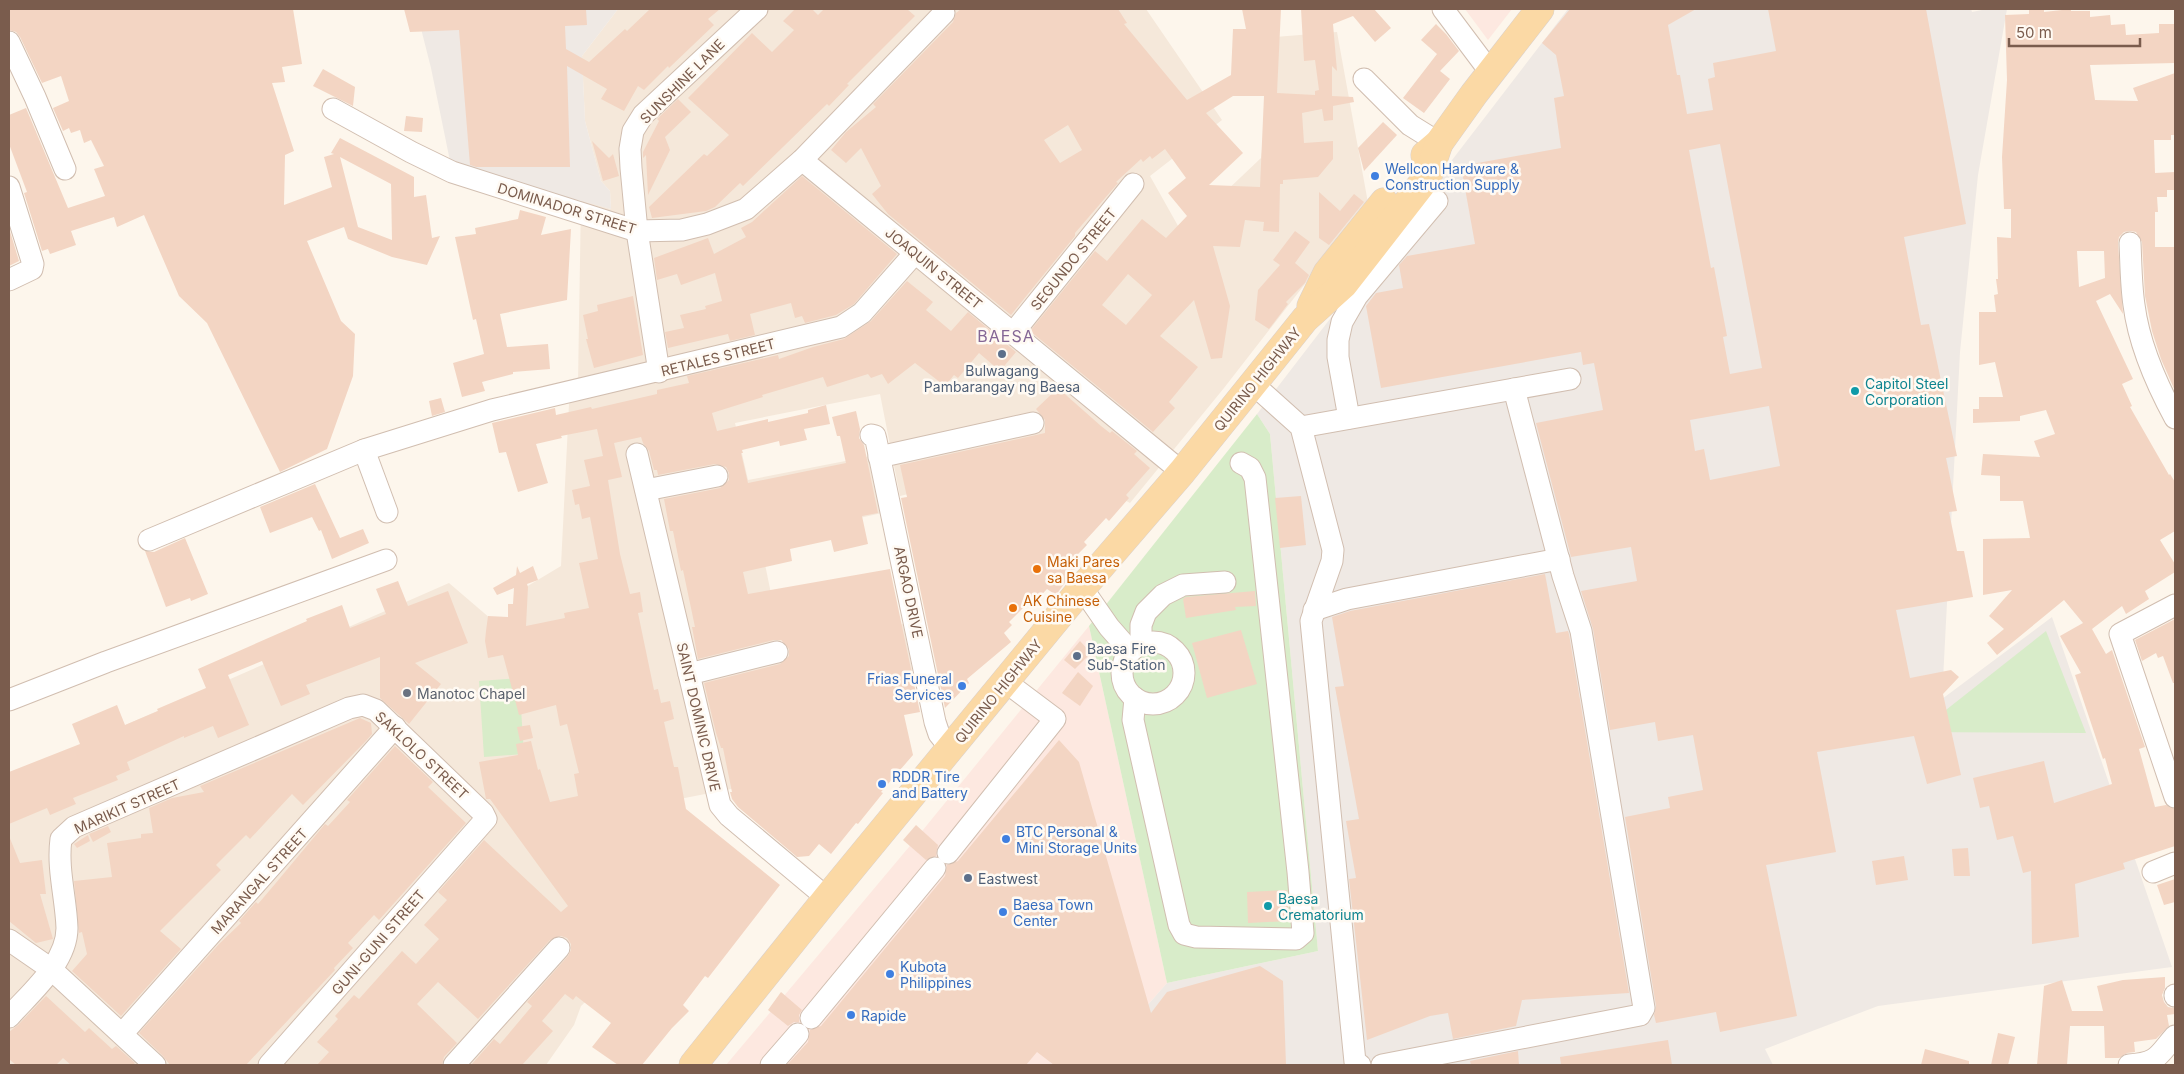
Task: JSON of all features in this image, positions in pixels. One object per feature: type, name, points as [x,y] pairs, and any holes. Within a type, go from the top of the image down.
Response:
[{"type":"main road","name":"QUIRINO HIGHWAY","points":[[693,1065],[827,898],[1082,588],[1182,472],[1305,318],[1344,284],[1428,176],[1439,143],[1540,9]]},
{"type":"street","name":"SUNSHINE LANE","points":[[660,372],[637,231],[630,149],[633,131],[643,116],[757,9]]},
{"type":"street","points":[[1443,9],[1491,73]]},
{"type":"street","name":"DOMINADOR STREET","points":[[334,109],[411,152],[452,172],[637,231],[682,230],[707,224],[746,209],[802,160],[944,13]]},
{"type":"street","points":[[9,42],[36,97],[65,169]]},
{"type":"street","points":[[1364,79],[1410,125],[1439,143]]},
{"type":"street","name":"JOAQUIN STREET","points":[[802,160],[1182,472]]},
{"type":"street","name":"SEGUNDO STREET","points":[[1014,333],[1133,184]]},
{"type":"street","points":[[9,187],[33,264],[32,269],[9,280]]},
{"type":"street","points":[[1349,418],[1338,357],[1338,340],[1342,322],[1357,296],[1437,201]]},
{"type":"street","points":[[2130,243],[2134,305],[2138,326],[2145,351],[2162,395],[2175,418]]},
{"type":"street","name":"RETALES STREET","points":[[149,540],[364,450],[492,410],[660,372],[841,327],[862,313],[915,253]]},
{"type":"street","points":[[1301,427],[1570,379]]},
{"type":"street","points":[[1254,384],[1301,427],[1333,550],[1332,561],[1311,621],[1355,1062],[1360,1065]]},
{"type":"street","points":[[1382,1065],[1640,1015],[1644,1008],[1581,631],[1558,559],[1514,389]]},
{"type":"street","points":[[879,457],[1033,423]]},
{"type":"street","name":"ARGAO DRIVE","points":[[871,435],[875,436],[907,565],[935,722],[939,734],[951,749]]},
{"type":"street","points":[[364,450],[387,512]]},
{"type":"street","name":"SAINT DOMINIC DRIVE","points":[[637,454],[720,805],[729,816],[827,898]]},
{"type":"street","points":[[1135,698],[1133,720],[1178,926],[1184,934],[1196,937],[1296,939],[1303,933],[1298,872],[1256,478],[1250,468],[1241,462]]},
{"type":"street","points":[[646,490],[717,476]]},
{"type":"street","points":[[1314,610],[1347,599],[1558,559]]},
{"type":"street","points":[[9,700],[115,659],[386,560]]},
{"type":"street","points":[[1136,648],[1146,612],[1163,595],[1183,585],[1225,582]]},
{"type":"street","points":[[1082,588],[1109,627],[1136,648]]},
{"type":"street","points":[[2175,605],[2120,634],[2175,797]]},
{"type":"street","points":[[1156,642],[1172,648],[1181,661],[1184,676],[1178,691],[1166,701],[1150,704],[1135,698],[1127,691],[1122,676],[1124,660],[1136,648],[1156,642]]},
{"type":"street","points":[[689,674],[776,652]]},
{"type":"street","points":[[811,1018],[942,861],[1055,719],[1006,682]]},
{"type":"street","name":"SAKLOLO STREET","points":[[349,708],[363,705],[376,710],[483,812],[486,820]]},
{"type":"street","name":"MARIKIT STREET","points":[[9,1017],[51,969],[62,951],[67,930],[59,857],[61,839],[74,827],[349,708]]},
{"type":"street","name":"MARANGAL STREET","points":[[122,1034],[395,727]]},
{"type":"street","name":"GUNI-GUNI STREET","points":[[269,1065],[486,820]]},
{"type":"street","points":[[2153,872],[2175,863]]},
{"type":"street","points":[[9,940],[51,969],[122,1034],[152,1065]]},
{"type":"street","points":[[454,1065],[559,948]]},
{"type":"street","points":[[771,1065],[798,1034]]},
{"type":"street","points":[[2130,1065],[2146,1064],[2161,1055],[2175,1036]]},
{"type":"shaded area","points":[[416,9],[618,9],[582,56],[585,121],[601,181],[610,191],[611,209],[451,166],[431,68]]},
{"type":"shaded area","points":[[618,9],[1146,9],[1222,120],[1150,176],[1182,233],[1261,158],[1275,37],[1337,32],[1368,203],[1224,388],[1130,503],[1049,461],[900,496],[880,394],[735,423],[748,480],[871,456],[882,513],[760,540],[782,647],[903,624],[914,678],[794,703],[808,774],[608,813],[636,953],[581,1006],[574,1025],[546,1065],[9,1065],[9,776],[449,583],[511,636],[526,587],[561,566],[569,404],[578,383],[581,200],[611,209],[610,191],[601,181],[585,121],[582,56]]},
{"type":"shaded area","points":[[1465,9],[1512,9],[1488,40]]},
{"type":"shaded area","name":"Capitol Steel Corporation","points":[[1568,9],[1971,9],[1972,12],[1987,9],[2007,9],[1978,175],[1960,352],[1942,699],[2052,617],[2172,967],[1878,1006],[1765,1049],[1773,1065],[1095,1065],[1167,983],[1318,951],[1270,434],[1257,414]]},
{"type":"shaded area","name":"Baesa Town Center","points":[[1089,626],[1167,983],[1095,1065],[726,1065],[914,841]]},
{"type":"green space","points":[[1257,414],[1270,434],[1318,951],[1167,983],[1089,626]]},
{"type":"green space","points":[[2046,631],[2086,733],[1918,732]]},
{"type":"green space","points":[[519,678],[524,754],[484,757],[479,681]]},
{"type":"building","points":[[9,9],[293,9],[302,64],[282,67],[285,82],[272,83],[294,151],[285,155],[284,205],[332,187],[324,157],[334,154],[331,153],[340,138],[414,177],[414,197],[426,195],[432,238],[440,236],[427,265],[392,257],[348,239],[344,227],[307,241],[341,321],[355,334],[353,376],[327,449],[280,472],[207,323],[179,296],[144,215],[117,227],[114,217],[71,231],[76,245],[50,254],[48,249],[42,251],[24,193],[27,192],[9,144],[9,115],[26,108],[68,208],[105,196],[94,169],[104,166],[91,140],[84,143],[80,130],[71,133],[69,128],[63,131],[53,108],[69,101],[61,76],[42,83],[20,37],[16,32],[9,30]],"holes":[[[340,157],[391,184],[392,240],[358,227]]]},
{"type":"building","points":[[404,9],[586,9],[587,25],[565,26],[566,49],[589,62],[625,29],[627,31],[650,9],[720,9],[708,19],[714,25],[669,68],[668,66],[644,90],[638,86],[624,111],[601,99],[607,89],[567,66],[570,167],[476,167],[470,165],[459,30],[410,32]]},
{"type":"building","points":[[795,9],[812,9],[818,15],[824,9],[907,9],[915,16],[847,84],[849,85],[829,106],[827,104],[743,186],[740,183],[715,207],[706,211],[652,218],[649,207],[704,154],[707,156],[729,135],[688,98],[752,33],[772,52],[794,30],[783,21]]},
{"type":"building","points":[[961,9],[1118,9],[1127,23],[1124,24],[1187,100],[1231,75],[1233,29],[1246,29],[1242,9],[1281,9],[1277,93],[1315,95],[1315,91],[1319,90],[1315,60],[1304,61],[1301,9],[1374,9],[1391,28],[1375,42],[1353,16],[1333,24],[1337,71],[1332,66],[1332,96],[1353,97],[1354,102],[1333,106],[1333,120],[1324,121],[1322,109],[1302,113],[1304,143],[1333,141],[1333,159],[1318,177],[1283,180],[1283,184],[1280,184],[1279,232],[1263,231],[1264,222],[1245,220],[1240,247],[1213,246],[1230,306],[1222,358],[1211,359],[1194,300],[1160,336],[1198,367],[1169,402],[1175,408],[1153,432],[1030,331],[1095,251],[1107,261],[1142,219],[1166,238],[1187,216],[1168,193],[1186,178],[1165,149],[1152,159],[1150,156],[1143,162],[1141,159],[1116,182],[1118,183],[1075,233],[1075,236],[1011,315],[888,214],[872,194],[881,186],[861,148],[846,163],[831,150],[846,132],[876,107],[873,104],[953,22],[956,13]],"holes":[[[1233,96],[1264,96],[1260,187],[1209,185],[1243,153],[1206,113]],[[1068,125],[1082,150],[1060,163],[1044,140]],[[1128,274],[1152,295],[1126,325],[1102,305]]]},
{"type":"building","points":[[1570,9],[1696,9],[1668,25],[1677,75],[1680,75],[1687,114],[1713,110],[1708,79],[1715,77],[1713,63],[1776,51],[1768,9],[1926,9],[1966,224],[1904,237],[1921,325],[1929,324],[1957,456],[1946,458],[1957,511],[1949,512],[1957,551],[1964,551],[1973,597],[1896,610],[1910,678],[1951,670],[1959,677],[1943,694],[1961,775],[1927,784],[1914,736],[1817,752],[1836,852],[1766,865],[1797,1016],[1720,1032],[1716,1012],[1656,1023],[1654,1015],[1656,1006],[1625,817],[1670,808],[1668,797],[1703,790],[1693,735],[1658,741],[1655,722],[1610,730],[1593,629],[1581,591],[1637,581],[1631,547],[1571,557],[1536,423],[1603,410],[1594,363],[1583,365],[1581,352],[1381,388],[1366,306],[1376,293],[1403,288],[1399,265],[1407,256],[1475,244],[1461,166],[1561,148],[1554,98],[1564,96],[1556,55],[1542,43]],"holes":[[[1720,144],[1762,368],[1730,374],[1723,337],[1727,336],[1714,267],[1711,268],[1689,150]],[[1769,406],[1780,466],[1710,480],[1704,449],[1695,451],[1690,420]]]},
{"type":"building","points":[[2029,9],[2044,9],[2044,12],[2071,9],[2071,11],[2090,11],[2090,17],[2110,15],[2111,25],[2125,24],[2126,35],[2159,33],[2159,24],[2175,24],[2175,63],[2090,65],[2095,100],[2138,101],[2133,88],[2175,73],[2175,135],[2171,135],[2171,140],[2154,140],[2155,173],[2175,172],[2175,190],[2167,190],[2167,197],[2157,197],[2158,212],[2155,212],[2155,247],[2175,247],[2175,391],[2161,359],[2152,331],[2145,296],[2142,242],[2136,232],[2124,232],[2119,237],[2118,243],[2123,314],[2110,294],[2096,301],[2133,379],[2122,384],[2132,406],[2130,407],[2169,475],[2175,482],[2175,531],[2160,540],[2175,564],[2175,572],[2145,591],[2149,599],[2126,614],[2122,606],[2092,629],[2106,654],[2112,650],[2145,747],[2139,749],[2155,807],[2166,805],[2175,809],[2175,846],[2123,863],[2125,869],[2075,884],[2079,937],[2032,944],[2031,871],[2023,873],[2013,836],[1997,840],[1989,806],[1980,808],[1973,778],[2044,761],[2054,803],[2112,784],[2105,758],[2103,759],[2075,675],[2081,673],[2060,636],[2083,623],[2064,600],[1997,655],[1987,643],[2004,629],[1989,616],[2012,590],[1983,595],[1983,539],[2030,538],[2023,501],[2000,501],[2000,476],[1981,475],[1983,454],[2040,457],[2034,441],[2055,434],[2046,410],[2020,416],[2020,421],[1973,423],[1973,409],[1979,409],[1979,397],[2003,397],[1995,362],[1979,365],[1979,312],[1996,312],[1994,295],[1998,294],[1996,279],[1998,279],[1997,237],[2011,238],[2011,209],[2004,209],[2002,157],[2007,80],[2005,15],[2029,14]],"holes":[[[2077,251],[2104,251],[2105,278],[2079,287]]]},
{"type":"building","points":[[1436,24],[1459,51],[1440,71],[1450,79],[1424,113],[1403,98],[1437,54],[1421,40]]},
{"type":"building","points":[[323,69],[355,87],[353,106],[313,86]]},
{"type":"building","points":[[678,99],[691,112],[665,137],[670,150],[648,195],[646,155],[643,158],[643,152],[659,121],[657,119]]},
{"type":"building","points":[[406,116],[423,118],[422,132],[404,131]]},
{"type":"building","points":[[1383,122],[1397,135],[1364,171],[1358,148]]},
{"type":"building","points":[[592,141],[609,158],[613,154],[619,176],[603,181]]},
{"type":"building","points":[[802,176],[897,254],[854,304],[836,315],[805,323],[802,316],[795,318],[791,303],[750,314],[755,335],[730,341],[728,334],[668,348],[665,332],[684,328],[680,315],[706,309],[705,306],[722,301],[715,273],[681,285],[677,274],[657,280],[654,258],[708,238],[714,254],[746,237],[741,228],[752,222]]},
{"type":"building","points":[[1319,192],[1340,211],[1354,194],[1364,202],[1329,245],[1319,238]]},
{"type":"building","points":[[520,210],[546,217],[541,235],[571,229],[567,300],[500,314],[507,347],[548,344],[550,369],[513,372],[513,374],[482,382],[485,391],[462,397],[453,363],[484,354],[476,319],[473,320],[455,237],[476,234],[475,228],[518,219]]},
{"type":"building","points":[[9,228],[19,261],[9,266]]},
{"type":"building","points":[[1295,231],[1310,242],[1295,263],[1309,275],[1305,283],[1286,302],[1288,304],[1269,329],[1255,320],[1258,290],[1280,265],[1273,260]]},
{"type":"building","points":[[907,281],[933,302],[926,310],[951,331],[968,312],[1016,352],[1000,371],[979,353],[958,378],[954,375],[945,386],[915,363],[888,384],[882,374],[871,378],[868,374],[827,387],[823,377],[762,395],[763,397],[712,413],[717,431],[768,419],[768,422],[808,413],[808,410],[826,405],[830,424],[804,429],[807,440],[780,446],[779,441],[742,450],[743,453],[741,453],[748,483],[846,463],[840,436],[837,436],[832,417],[856,411],[860,429],[859,438],[864,445],[878,513],[862,516],[868,544],[834,552],[831,540],[790,549],[792,561],[743,572],[748,594],[890,569],[920,712],[904,715],[913,755],[881,792],[883,793],[858,824],[856,823],[831,854],[819,844],[809,856],[797,857],[738,807],[732,799],[730,792],[732,792],[723,748],[721,748],[716,733],[704,683],[780,664],[789,656],[789,649],[781,640],[774,640],[698,659],[692,627],[695,627],[683,570],[681,571],[673,531],[670,531],[664,499],[720,488],[729,480],[729,473],[726,467],[715,464],[658,475],[657,470],[654,470],[649,451],[641,437],[614,443],[622,477],[608,480],[620,554],[630,594],[640,592],[643,612],[638,613],[654,690],[658,689],[661,703],[670,701],[674,719],[664,722],[674,767],[678,767],[686,809],[780,885],[708,978],[705,976],[683,1005],[689,1011],[672,1028],[642,1065],[618,1065],[592,1047],[611,1023],[576,996],[573,1000],[565,994],[542,1021],[553,1031],[522,1065],[471,1065],[494,1039],[500,1044],[532,1006],[527,1002],[568,956],[571,944],[567,938],[561,936],[550,940],[478,1019],[438,982],[417,1004],[457,1043],[444,1057],[442,1065],[317,1065],[329,1052],[317,1042],[338,1019],[335,1016],[354,995],[359,999],[402,951],[416,964],[439,939],[424,925],[447,900],[438,892],[484,840],[561,912],[568,906],[490,799],[486,799],[479,762],[518,755],[516,744],[531,741],[538,770],[540,769],[550,802],[578,796],[574,774],[579,773],[567,724],[560,726],[556,705],[519,715],[503,655],[488,658],[485,641],[488,616],[508,617],[508,604],[513,604],[514,588],[497,595],[493,588],[516,575],[517,566],[520,573],[533,566],[538,580],[527,584],[526,626],[565,618],[564,613],[589,608],[579,563],[598,559],[590,517],[582,519],[579,504],[575,505],[572,490],[590,486],[584,460],[603,456],[597,429],[561,436],[562,438],[536,444],[548,483],[518,492],[506,452],[499,453],[492,423],[555,408],[556,415],[657,394],[657,390],[689,383],[687,376],[778,355],[779,359],[844,339],[871,321]]},
{"type":"building","points":[[633,296],[643,355],[594,368],[586,339],[588,339],[583,315],[598,311],[597,305]]},
{"type":"building","points":[[1058,388],[1101,426],[1110,433],[1112,431],[1137,451],[1134,454],[1150,468],[1126,495],[1129,498],[1109,521],[1106,518],[1084,542],[1087,545],[1074,558],[1080,562],[1056,595],[1047,589],[1034,603],[1031,600],[1009,622],[1012,625],[1004,633],[1011,642],[967,679],[969,683],[945,708],[901,498],[907,497],[900,465],[1045,433],[1045,420],[1036,409]]},
{"type":"building","points":[[441,398],[445,412],[432,416],[429,401]]},
{"type":"building","points":[[315,484],[340,538],[363,529],[369,543],[332,559],[321,530],[319,531],[312,517],[270,533],[260,507]]},
{"type":"building","points":[[1301,496],[1306,545],[1280,548],[1275,498]]},
{"type":"building","points":[[185,538],[208,594],[191,601],[190,598],[166,607],[145,551],[154,552]]},
{"type":"building","points":[[1545,574],[1556,633],[1568,631],[1569,634],[1629,993],[1522,1000],[1516,1026],[1453,1039],[1448,1013],[1430,1016],[1367,1040],[1349,879],[1356,878],[1346,821],[1359,819],[1335,687],[1344,686],[1332,617],[1350,611]]},
{"type":"building","points":[[398,581],[408,606],[448,591],[468,643],[415,663],[441,684],[409,724],[380,698],[380,657],[306,685],[310,694],[281,706],[262,661],[228,675],[249,725],[218,738],[213,726],[184,738],[184,736],[127,762],[130,770],[116,776],[118,780],[73,798],[76,804],[50,815],[47,808],[9,824],[9,772],[80,744],[72,724],[117,705],[125,725],[158,711],[157,709],[206,688],[198,669],[307,621],[306,619],[342,605],[350,628],[386,614],[376,589]]},
{"type":"building","points":[[1255,591],[1256,606],[1235,607],[1236,610],[1186,618],[1183,599],[1186,597]]},
{"type":"building","points":[[2175,619],[2175,683],[2173,683],[2163,656],[2158,658],[2156,653],[2142,661],[2135,640]]},
{"type":"building","points":[[1241,630],[1257,684],[1207,698],[1192,643]]},
{"type":"building","name":"Baesa Fire Sub-Station","points":[[1080,641],[1091,653],[1075,669],[1064,660]]},
{"type":"building","points":[[1078,672],[1093,686],[1080,706],[1062,693]]},
{"type":"building","points":[[360,718],[371,723],[372,734],[366,741],[303,805],[292,794],[250,839],[246,835],[216,865],[221,870],[160,931],[181,949],[121,1016],[72,971],[87,954],[82,932],[79,933],[74,881],[112,877],[107,843],[141,838],[141,834],[153,833],[149,808],[172,798],[204,792],[200,786]]},
{"type":"building","points":[[530,725],[533,738],[520,741],[517,727]]},
{"type":"building","name":"Baesa Town Center","points":[[1059,740],[1079,762],[1151,1013],[1167,992],[1260,966],[1283,981],[1286,1065],[1054,1065],[1037,1052],[1026,1065],[787,1065],[808,1042],[810,1030],[821,1026],[945,876],[947,865],[958,861]]},
{"type":"building","points":[[395,746],[433,782],[428,787],[466,823],[379,920],[374,915],[348,943],[353,948],[334,968],[335,970],[246,1065],[170,1065],[139,1033],[219,944],[241,923],[239,921],[256,902],[258,904],[325,824],[328,826],[350,802],[347,800]]},
{"type":"building","points":[[916,825],[938,845],[936,856],[926,860],[903,840]]},
{"type":"building","points":[[108,826],[111,832],[93,842],[89,834]]},
{"type":"building","points":[[88,835],[90,841],[77,848],[74,844]]},
{"type":"building","points":[[9,836],[20,863],[42,860],[46,894],[40,894],[53,939],[36,943],[9,921]]},
{"type":"building","points":[[1968,848],[1970,876],[1954,876],[1952,849]]},
{"type":"building","points":[[1904,856],[1908,880],[1876,885],[1872,861]]},
{"type":"building","points":[[2175,879],[2175,902],[2164,905],[2157,885]]},
{"type":"building","name":"Baesa Crematorium","points":[[1287,890],[1289,921],[1248,923],[1247,892]]},
{"type":"building","points":[[2165,977],[2165,988],[2162,995],[2168,1007],[2174,1008],[2175,1014],[2167,1015],[2169,1026],[2156,1039],[2134,1042],[2135,1052],[2127,1053],[2119,1058],[2105,1058],[2104,1026],[2070,1026],[2067,1065],[2037,1065],[2044,986],[2062,980],[2072,1011],[2103,1011],[2097,986],[2123,980]]},
{"type":"building","points":[[781,992],[802,1010],[799,1015],[799,1022],[794,1022],[788,1026],[768,1010]]},
{"type":"building","points":[[46,996],[85,1032],[89,1028],[112,1049],[116,1046],[135,1063],[133,1065],[71,1065],[63,1058],[56,1065],[16,1065],[9,1059],[9,1032]]},
{"type":"building","points":[[1998,1033],[2015,1037],[2008,1065],[1991,1065]]},
{"type":"building","points":[[1668,1040],[1672,1065],[1561,1065],[1560,1057]]},
{"type":"building","points":[[1925,1049],[1969,1061],[1969,1065],[1921,1065]]},
{"type":"building","points":[[1518,1051],[1519,1065],[1471,1065],[1470,1061]]},
{"type":"place","name":"Wellcon Hardware & Construction Supply","points":[[1375,176]]},
{"type":"place","name":"Bulwagang Pambarangay ng Baesa","points":[[1002,354]]},
{"type":"place","name":"Capitol Steel Corporation","points":[[1855,391]]},
{"type":"place","name":"Maki Pares sa Baesa","points":[[1037,569]]},
{"type":"place","name":"AK Chinese Cuisine","points":[[1013,608]]},
{"type":"place","name":"Baesa Fire Sub-Station","points":[[1077,656]]},
{"type":"place","name":"Frias Funeral Services","points":[[962,686]]},
{"type":"place","name":"Manotoc Chapel","points":[[407,693]]},
{"type":"place","name":"RDDR Tire and Battery","points":[[882,784]]},
{"type":"place","name":"BTC Personal & Mini Storage Units","points":[[1006,839]]},
{"type":"place","name":"Eastwest","points":[[968,878]]},
{"type":"place","name":"Baesa Crematorium","points":[[1268,906]]},
{"type":"place","name":"Baesa Town Center","points":[[1003,912]]},
{"type":"place","name":"Kubota Philippines","points":[[890,974]]},
{"type":"place","name":"Rapide","points":[[851,1015]]},
{"type":"district","name":"BAESA","points":[[1006,336]]}]
